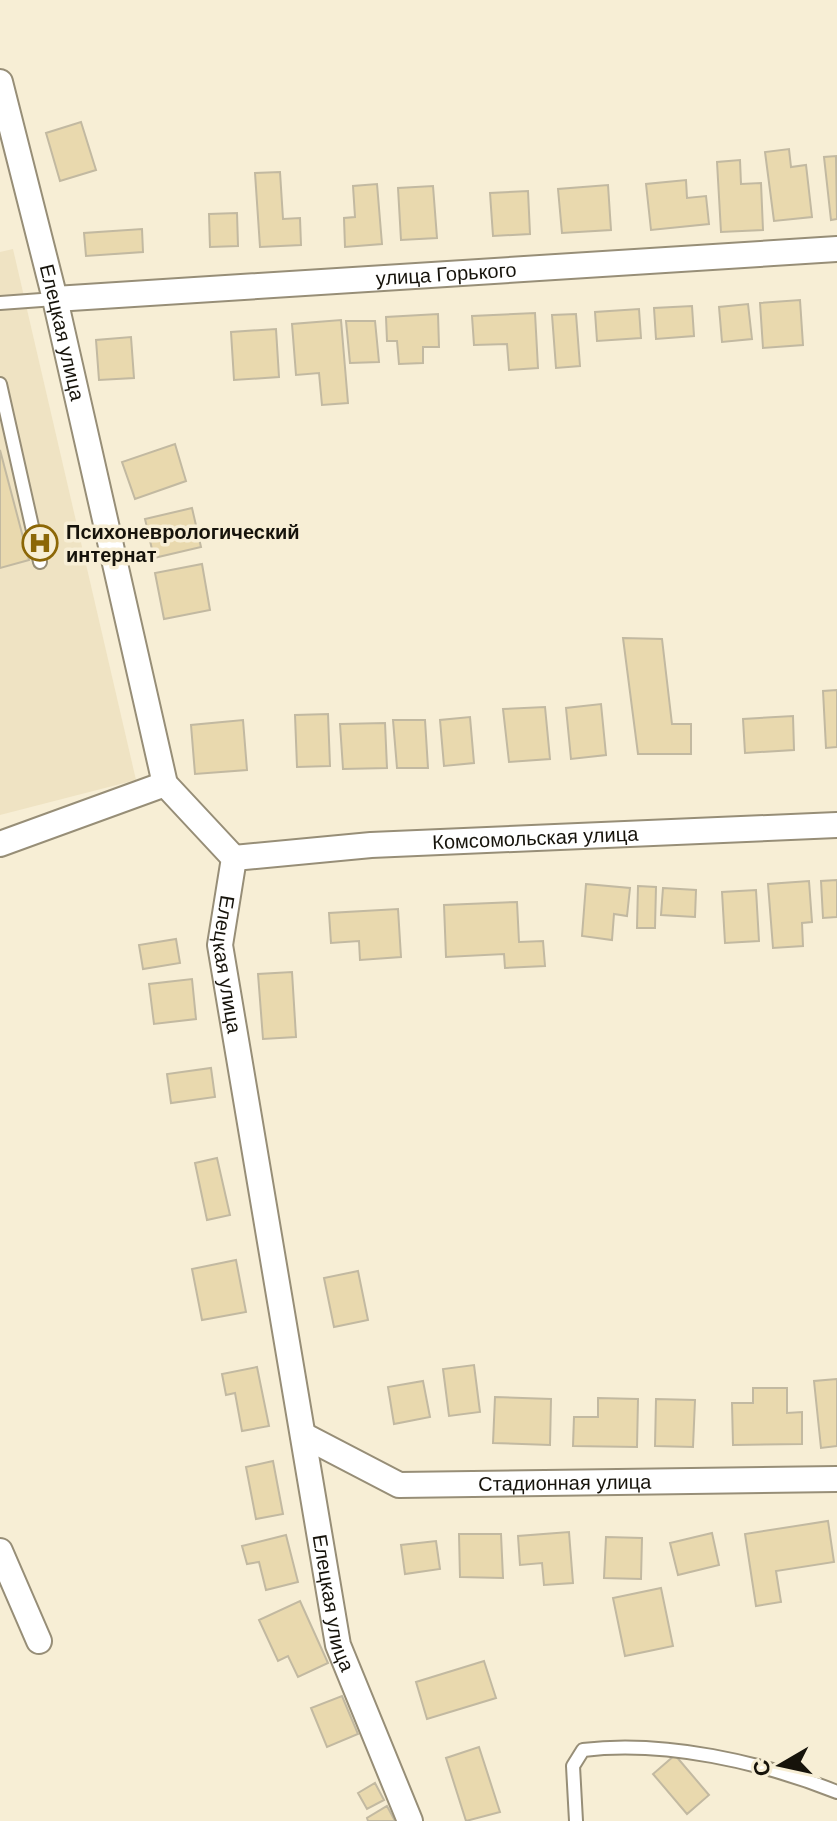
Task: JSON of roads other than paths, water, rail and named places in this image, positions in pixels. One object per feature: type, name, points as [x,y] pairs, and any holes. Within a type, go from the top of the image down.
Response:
[{"type":"street","name":"Елецкая улица","points":[[0,82],[55,299],[165,784]]},
{"type":"street","name":"улица Горького","points":[[55,299],[837,249]]},
{"type":"street","points":[[0,844],[165,784],[234,858]]},
{"type":"street","name":"Комсомольская улица","points":[[234,858],[371,845],[837,825]]},
{"type":"street","name":"Елецкая улица","points":[[234,858],[220,945],[338,1645],[410,1821]]},
{"type":"street","name":"Стадионная улица","points":[[303,1435],[399,1485],[837,1479]]},
{"type":"street","points":[[0,1551],[39,1641]]},
{"type":"lane","points":[[0,303],[55,299]]},
{"type":"lane","points":[[0,384],[5,427],[40,562]]},
{"type":"lane","points":[[576,1821],[573,1766],[583,1750],[607,1747],[676,1750],[718,1758],[837,1792]]},
{"type":"place","name":"Психоневрологический интернат","points":[[40,543]]}]
